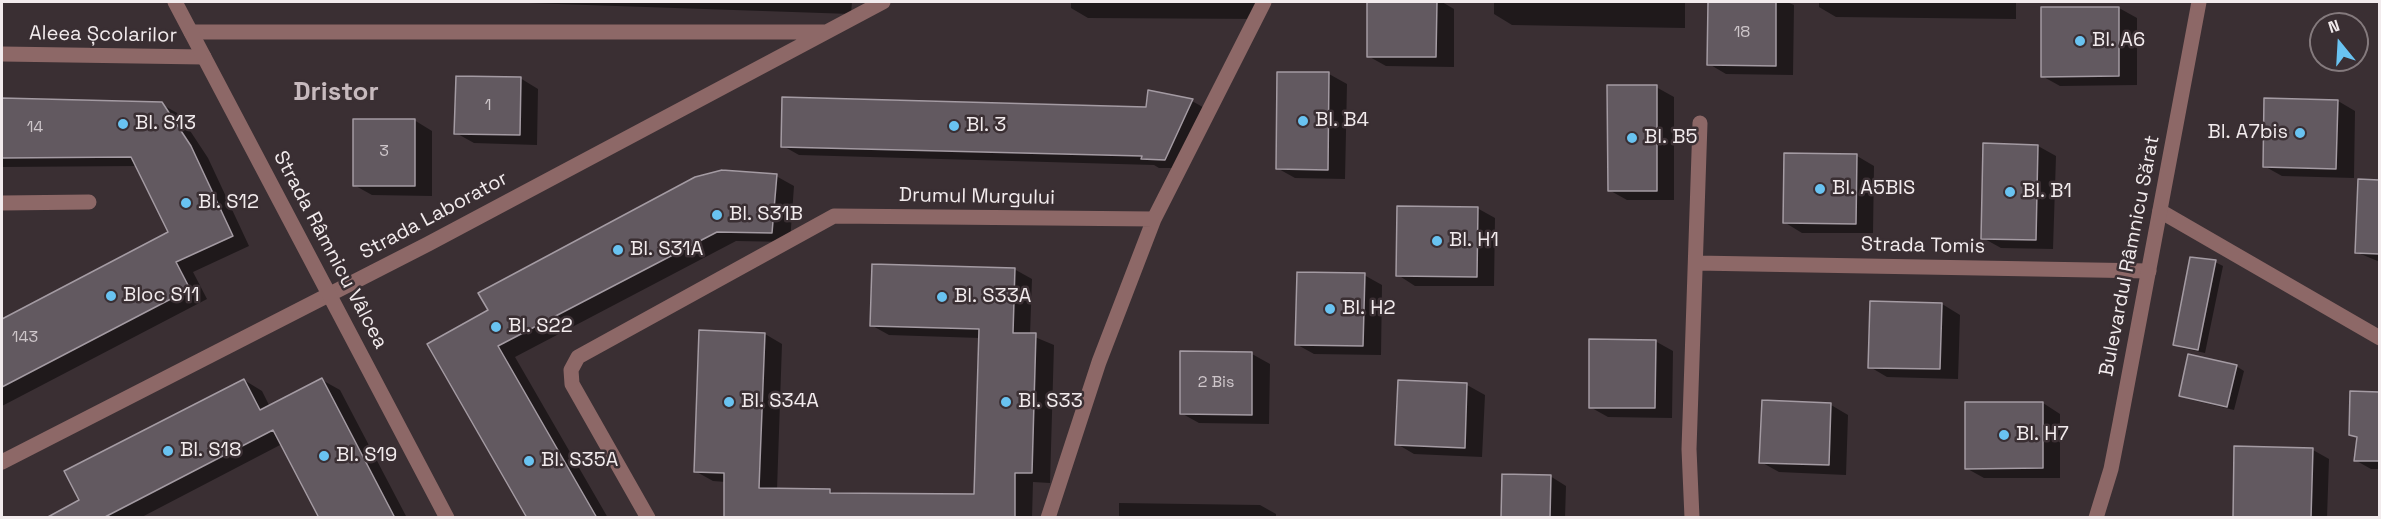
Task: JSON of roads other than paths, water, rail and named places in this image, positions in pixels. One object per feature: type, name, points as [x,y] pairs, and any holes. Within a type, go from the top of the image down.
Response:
[{"type":"street","name":"Strada Râmnicu Vâlcea","points":[[175,2],[447,518]]},
{"type":"street","name":"Strada Laborator","points":[[2,462],[329,294],[883,2]]},
{"type":"street","points":[[1048,518],[1099,362],[1154,219],[1264,2]]},
{"type":"street","name":"Bulevardul Râmnicu Sărat","points":[[2096,518],[2111,469],[2199,2]]},
{"type":"street","name":"Aleea Școlarilor","points":[[191,32],[828,32]]},
{"type":"street","name":"Aleea Școlarilor","points":[[2,54],[204,57]]},
{"type":"street","points":[[1692,518],[1689,449],[1700,123]]},
{"type":"street","points":[[2,203],[89,202]]},
{"type":"street","points":[[2160,211],[2379,338]]},
{"type":"street","name":"Drumul Murgului","points":[[648,518],[572,384],[571,370],[578,357],[834,216],[1154,219]]},
{"type":"street","name":"Strada Tomis","points":[[1696,263],[2149,271]]},
{"type":"place","name":"Bl. A6","points":[[2080,41]]},
{"type":"place","name":"Bl. B4","points":[[1303,121]]},
{"type":"place","name":"Bl. S13","points":[[123,124]]},
{"type":"place","name":"Bl. 3","points":[[954,126]]},
{"type":"place","name":"Bl. A7bis","points":[[2300,133]]},
{"type":"place","name":"Bl. B5","points":[[1632,138]]},
{"type":"place","name":"Bl. A5BIS","points":[[1820,189]]},
{"type":"place","name":"Bl. B1","points":[[2010,192]]},
{"type":"place","name":"Bl. S12","points":[[186,203]]},
{"type":"place","name":"Bl. S31B","points":[[717,215]]},
{"type":"place","name":"Bl. H1","points":[[1437,241]]},
{"type":"place","name":"Bl. S31A","points":[[618,250]]},
{"type":"place","name":"Bloc S11","points":[[111,296]]},
{"type":"place","name":"Bl. S33A","points":[[942,297]]},
{"type":"place","name":"Bl. H2","points":[[1330,309]]},
{"type":"place","name":"Bl. S22","points":[[496,327]]},
{"type":"place","name":"Bl. S34A","points":[[729,402]]},
{"type":"place","name":"Bl. S33","points":[[1006,402]]},
{"type":"place","name":"Bl. H7","points":[[2004,435]]},
{"type":"place","name":"Bl. S18","points":[[168,451]]},
{"type":"place","name":"Bl. S19","points":[[324,456]]},
{"type":"place","name":"Bl. S35A","points":[[529,461]]},
{"type":"district","name":"Dristor","points":[[336,93]]}]
